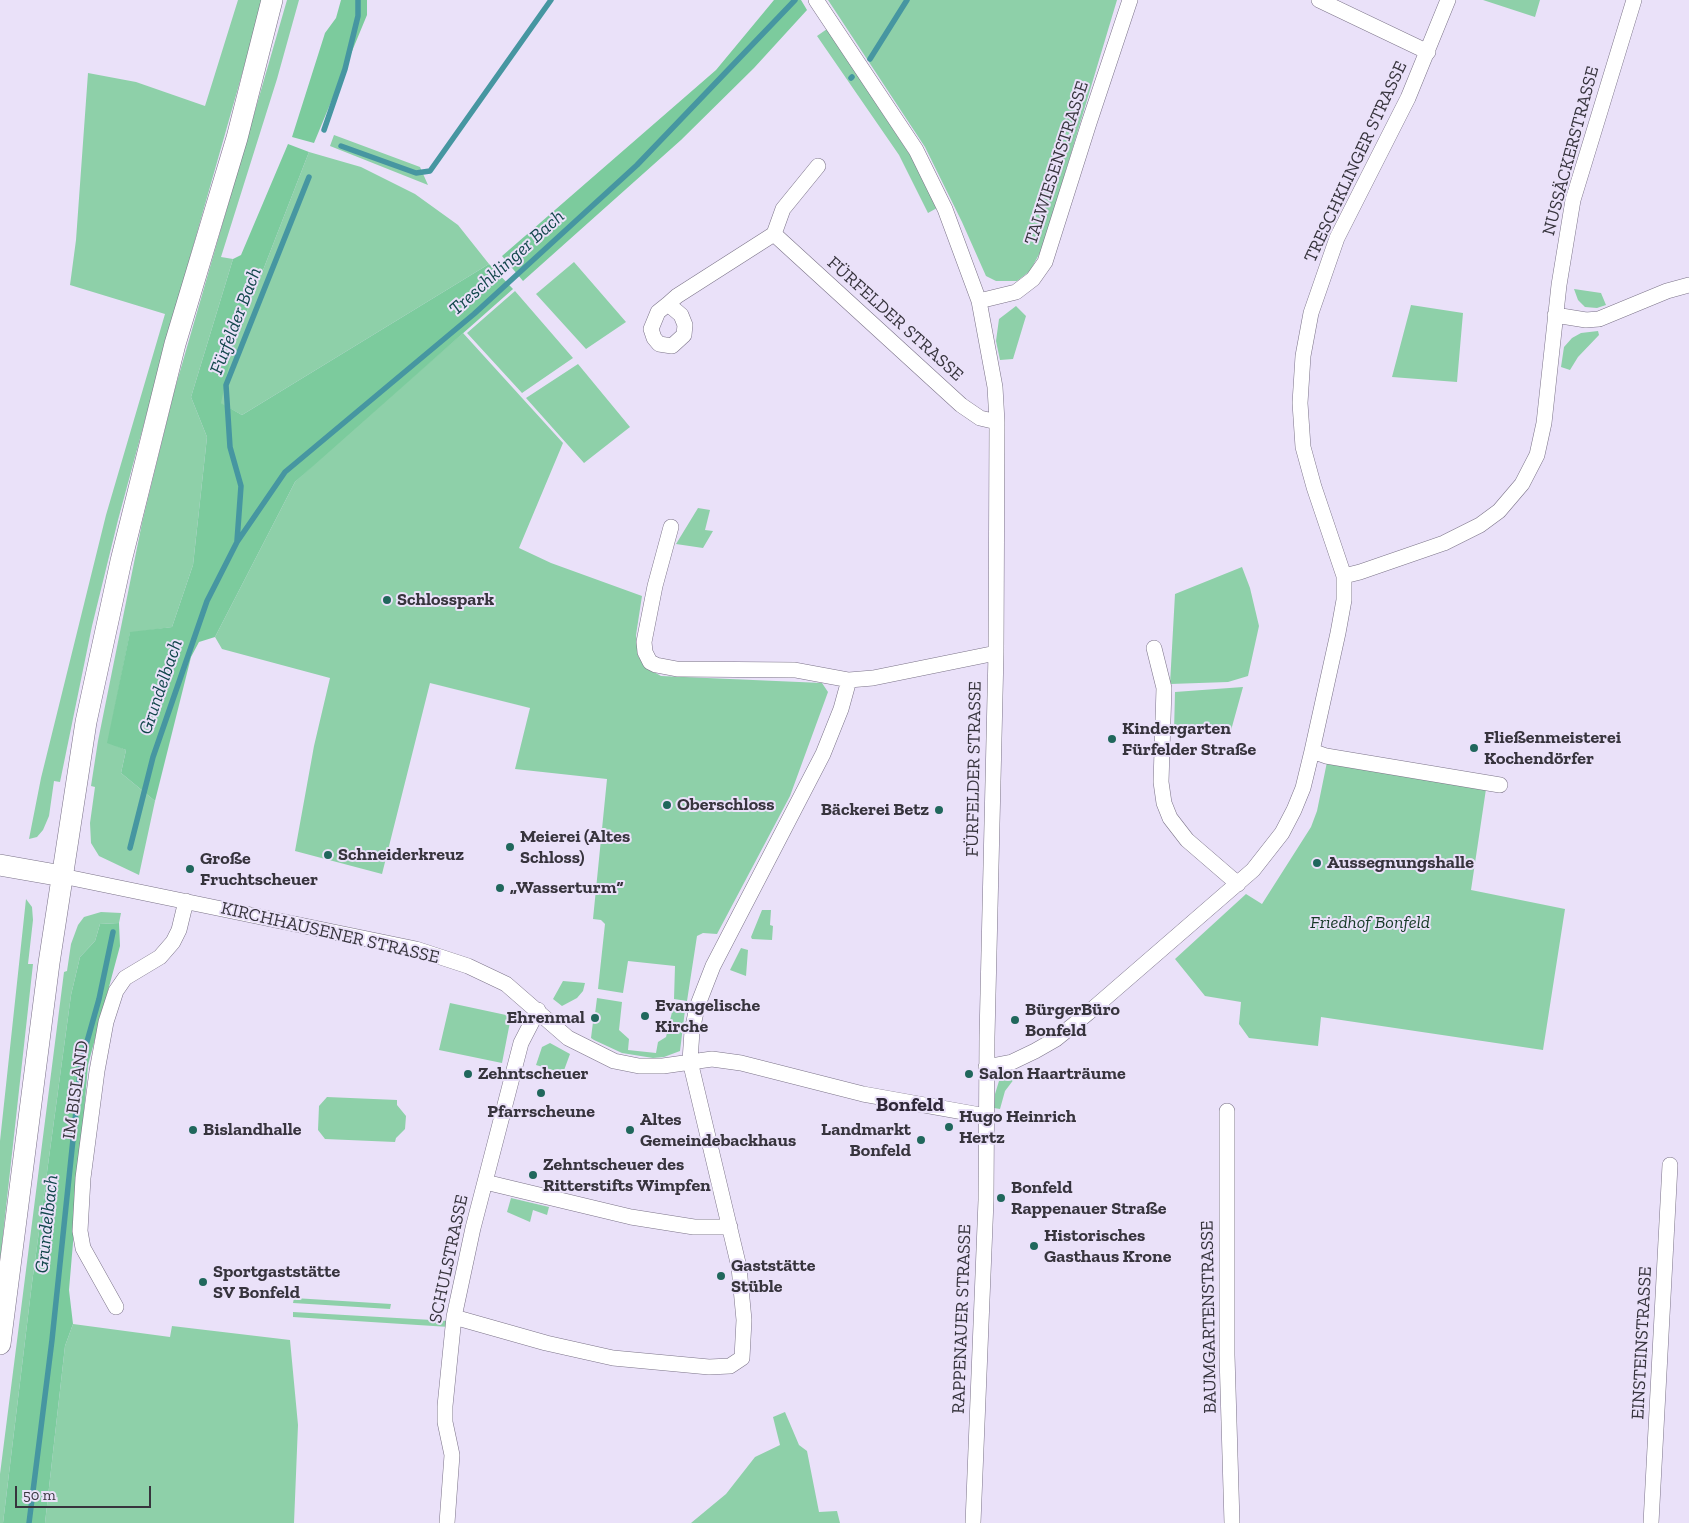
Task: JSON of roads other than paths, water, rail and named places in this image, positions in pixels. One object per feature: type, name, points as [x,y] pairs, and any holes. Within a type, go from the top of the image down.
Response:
[{"type":"main road","points":[[0,1344],[62,876],[86,722],[121,561],[174,344],[237,138],[272,0]]},
{"type":"main road","name":"KIRCHHAUSENER STRASSE","points":[[0,865],[62,876]]},
{"type":"street","name":"FÜRFELDER STRASSE","points":[[816,0],[916,150],[946,209],[979,301],[995,387],[997,422],[996,653],[986,1116]]},
{"type":"street","name":"TALWIESENSTRASSE","points":[[979,301],[1016,292],[1033,279],[1045,262],[1130,0]]},
{"type":"street","points":[[1319,0],[1428,52]]},
{"type":"street","name":"TRESCHKLINGER STRASSE","points":[[986,1067],[1012,1062],[1056,1039],[1238,884],[1253,870],[1282,833],[1303,788],[1338,633],[1344,600],[1344,576],[1314,487],[1303,447],[1300,403],[1303,356],[1312,313],[1337,238],[1408,98],[1448,0]]},
{"type":"street","name":"NUSSÄCKERSTRASSE","points":[[1344,576],[1444,543],[1480,525],[1499,511],[1522,484],[1536,455],[1544,423],[1562,257],[1573,200],[1634,0]]},
{"type":"street","points":[[668,304],[774,234],[783,210],[818,166]]},
{"type":"street","name":"FÜRFELDER STRASSE","points":[[774,234],[961,404],[980,418],[997,422]]},
{"type":"street","points":[[1555,314],[1586,320],[1599,319],[1667,291],[1689,285]]},
{"type":"street","points":[[671,527],[647,621],[644,642],[645,652],[650,662],[677,669],[795,670],[849,680],[873,678],[996,653]]},
{"type":"street","points":[[1154,648],[1164,688],[1161,782],[1164,804],[1170,818],[1188,840],[1238,884]]},
{"type":"street","points":[[454,1317],[546,1343],[613,1358],[709,1367],[730,1366],[742,1358],[744,1346],[743,1296],[740,1267],[690,1061],[692,1031],[701,994],[823,754],[841,709],[849,680]]},
{"type":"street","points":[[1312,751],[1326,756],[1500,785]]},
{"type":"street","name":"KIRCHHAUSENER STRASSE","points":[[62,876],[416,949],[468,966],[506,984],[568,1038],[614,1061],[650,1066],[712,1060],[741,1064],[863,1094],[986,1116]]},
{"type":"street","name":"IM BISLAND","points":[[116,1307],[82,1248],[80,1231],[83,1178],[97,1071],[106,1022],[116,990],[125,978],[160,957],[173,942],[179,930],[186,901]]},
{"type":"street","name":"SCHULSTRASSE","points":[[447,1523],[452,1455],[445,1422],[445,1406],[454,1317],[473,1228],[521,1043],[538,1010]]},
{"type":"street","name":"BAUMGARTENSTRASSE","points":[[1226,1111],[1227,1355],[1232,1523]]},
{"type":"street","name":"RAPPENAUER STRASSE","points":[[973,1523],[984,1251],[986,1116]]},
{"type":"street","name":"EINSTEINSTRASSE","points":[[1651,1523],[1670,1165]]},
{"type":"street","points":[[485,1182],[631,1218],[694,1227],[730,1227]]},
{"type":"waterway","name":"Fürfelder Bach","points":[[324,130],[345,69],[358,16],[358,0]]},
{"type":"waterway","points":[[341,146],[416,173],[430,171],[551,0]]},
{"type":"waterway","name":"Treschklinger Bach","points":[[130,848],[153,757],[207,601],[237,542],[285,472],[474,314],[637,165],[795,0]]},
{"type":"waterway","points":[[870,59],[907,0]]},
{"type":"waterway","name":"Fürfelder Bach","points":[[237,541],[241,486],[230,447],[226,385],[309,177]]},
{"type":"waterway","name":"Grundelbach","points":[[29,1523],[52,1340],[81,1063],[99,999],[113,932]]},
{"type":"place","name":"Schlosspark","points":[[387,600]]},
{"type":"place","name":"Kindergarten Fürfelder Straße","points":[[1112,739]]},
{"type":"place","name":"Fließenmeisterei Kochendörfer","points":[[1474,748]]},
{"type":"place","name":"Oberschloss","points":[[667,805]]},
{"type":"place","name":"Bäckerei Betz","points":[[939,810]]},
{"type":"place","name":"Meierei (Altes Schloss)","points":[[510,847]]},
{"type":"place","name":"Schneiderkreuz","points":[[328,855]]},
{"type":"place","name":"Aussegnungshalle","points":[[1317,863]]},
{"type":"place","name":"Große Fruchtscheuer","points":[[190,869]]},
{"type":"place","name":"„Wasserturm“","points":[[500,888]]},
{"type":"place","name":"Evangelische Kirche","points":[[645,1016]]},
{"type":"place","name":"Ehrenmal","points":[[595,1018]]},
{"type":"place","name":"BürgerBüro Bonfeld","points":[[1015,1020]]},
{"type":"place","name":"Zehntscheuer","points":[[468,1074]]},
{"type":"place","name":"Salon Haarträume","points":[[969,1074]]},
{"type":"place","name":"Pfarrscheune","points":[[541,1093]]},
{"type":"place","name":"Hugo Heinrich Hertz","points":[[949,1127]]},
{"type":"place","name":"Bislandhalle","points":[[193,1130]]},
{"type":"place","name":"Altes Gemeindebackhaus","points":[[630,1130]]},
{"type":"place","name":"Landmarkt Bonfeld","points":[[921,1140]]},
{"type":"place","name":"Zehntscheuer des Ritterstifts Wimpfen","points":[[533,1175]]},
{"type":"place","name":"Bonfeld Rappenauer Straße","points":[[1001,1198]]},
{"type":"place","name":"Historisches Gasthaus Krone","points":[[1034,1246]]},
{"type":"place","name":"Gaststätte Stüble","points":[[721,1276]]},
{"type":"place","name":"Sportgaststätte SV Bonfeld","points":[[203,1282]]},
{"type":"district","name":"Bonfeld","points":[[910,1105]]},
{"type":"park label","name":"Friedhof Bonfeld","points":[[1370,923]]}]
